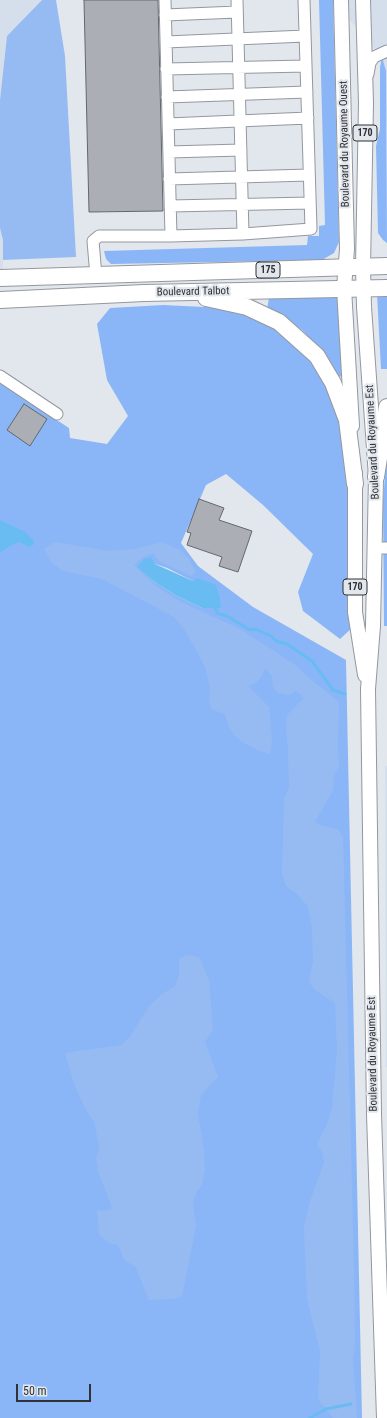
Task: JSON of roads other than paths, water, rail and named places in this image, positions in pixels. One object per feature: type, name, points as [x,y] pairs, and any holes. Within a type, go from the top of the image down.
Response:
[{"type":"highway","name":"Boulevard Talbot","points":[[0,278],[387,266]]},
{"type":"highway","name":"Boulevard Talbot","points":[[0,300],[157,293],[387,288]]},
{"type":"highway","points":[[157,293],[208,298],[248,307],[279,322],[317,356],[333,383],[347,420],[356,484]]},
{"type":"highway","points":[[376,477],[387,407]]},
{"type":"main road","name":"Boulevard du Royaume Ouest","points":[[341,0],[347,242],[344,288]]},
{"type":"main road","name":"Boulevard du Royaume Ouest","points":[[363,0],[366,103],[363,267]]},
{"type":"main road","name":"Boulevard du Royaume Est","points":[[363,267],[381,548],[368,689],[374,1114],[384,1418]]},
{"type":"main road","name":"Boulevard du Royaume Est","points":[[344,288],[356,484],[356,612],[360,657],[368,689]]},
{"type":"lane","points":[[164,0],[171,236]]},
{"type":"lane","points":[[236,0],[243,234]]},
{"type":"lane","points":[[96,276],[93,241],[99,236],[243,234],[311,229],[304,0]]},
{"type":"lane","points":[[165,15],[237,12]]},
{"type":"lane","points":[[166,42],[305,36]]},
{"type":"lane","points":[[366,103],[370,63],[374,57],[387,51]]},
{"type":"lane","points":[[166,69],[306,66]]},
{"type":"lane","points":[[167,97],[307,92]]},
{"type":"lane","points":[[168,124],[308,118]]},
{"type":"lane","points":[[169,152],[241,150]]},
{"type":"lane","points":[[169,179],[309,175]]},
{"type":"lane","points":[[170,206],[310,203]]},
{"type":"lane","points":[[0,376],[57,414]]},
{"type":"waterway","points":[[215,607],[217,613],[227,616],[250,630],[255,629],[271,636],[276,641],[287,644],[312,661],[333,690],[345,694]]},
{"type":"waterway","points":[[310,1418],[326,1409],[351,1404]]}]
